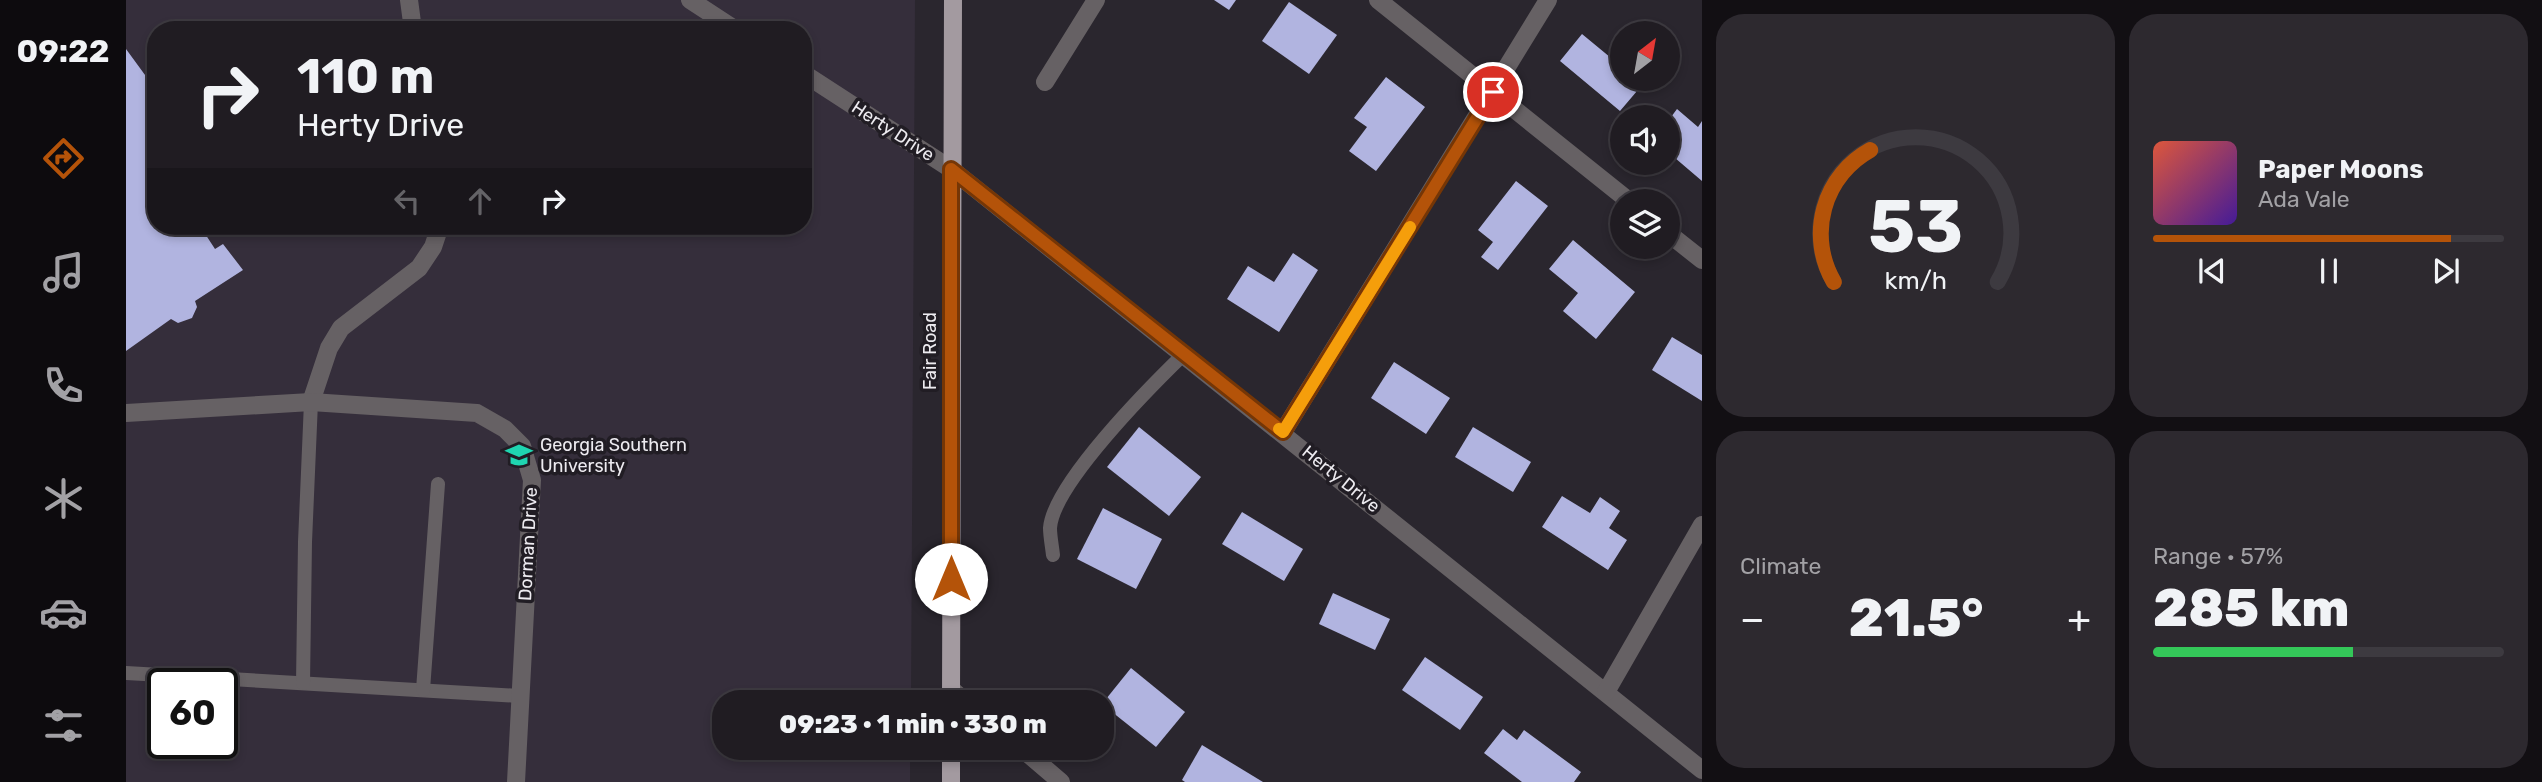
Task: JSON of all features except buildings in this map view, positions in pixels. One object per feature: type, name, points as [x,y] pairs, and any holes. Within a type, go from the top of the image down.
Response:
[{"type":"main road","name":"Fair Road","points":[[951,690],[953,0]]},
{"type":"main road","points":[[951,760],[951,782]]},
{"type":"street","points":[[410,0],[412,21]]},
{"type":"street","points":[[690,0],[722,21]]},
{"type":"street","points":[[1045,82],[1096,0]]},
{"type":"street","points":[[1378,0],[1614,189]]},
{"type":"street","points":[[1283,432],[1548,0]]},
{"type":"street","name":"Herty Drive","points":[[812,79],[951,169],[1702,769]]},
{"type":"street","points":[[312,402],[329,348],[341,328],[419,268],[433,247],[437,235]]},
{"type":"street","points":[[1680,243],[1702,260]]},
{"type":"street","name":"Dorman Drive","points":[[126,413],[312,402],[477,413],[505,429],[522,446],[532,480],[516,782]]},
{"type":"street","points":[[1606,692],[1702,525]]},
{"type":"street","points":[[1035,760],[1061,782]]},
{"type":"lane","points":[[1053,555],[1050,526],[1061,498],[1120,421],[1184,354]]},
{"type":"lane","points":[[303,683],[305,542],[312,402]]},
{"type":"lane","points":[[423,691],[438,484]]},
{"type":"lane","points":[[126,673],[519,696]]},
{"type":"shaded area","name":"Georgia Southern University","points":[[126,0],[915,0],[911,690],[712,690],[712,760],[910,760],[910,782],[126,782]]},
{"type":"slow traffic","points":[[1279,429],[1283,432],[1410,227]]},
{"type":"place","name":"Georgia Southern University","points":[[519,455]]},
{"type":"route","points":[[951,579],[951,169],[1283,432],[1493,92]]}]
